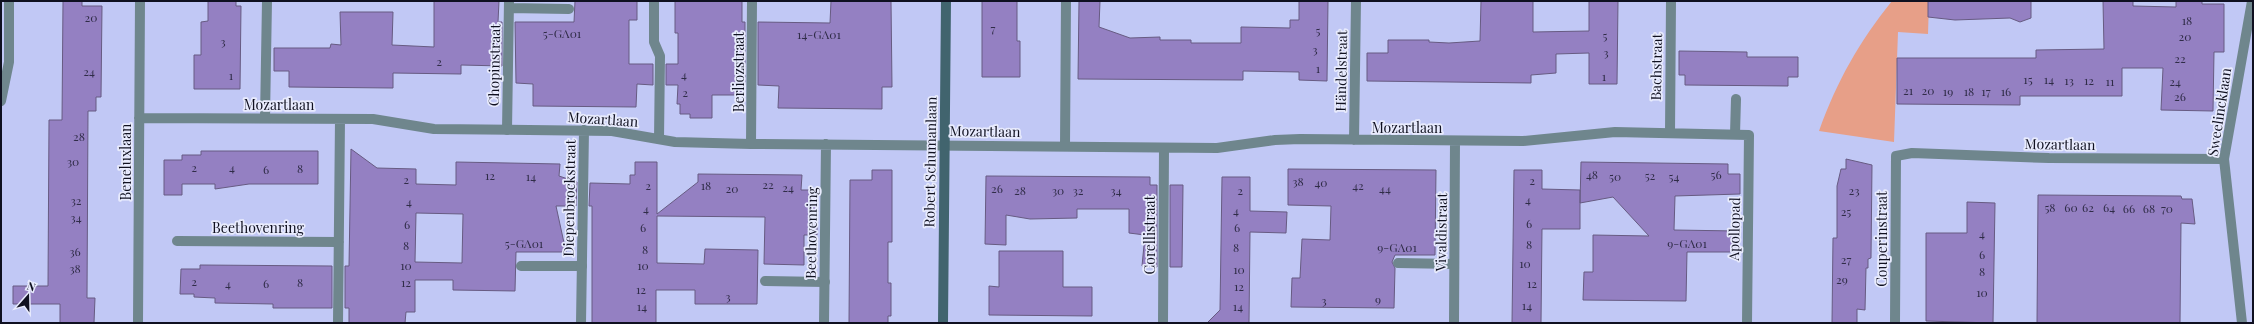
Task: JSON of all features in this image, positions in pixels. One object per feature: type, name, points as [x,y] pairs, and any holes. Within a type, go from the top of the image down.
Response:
[{"type":"street","points":[[1,101],[9,1]]},
{"type":"street","name":"Beneluxlaan","points":[[138,323],[140,1]]},
{"type":"street","points":[[265,118],[267,1]]},
{"type":"street","points":[[654,1],[654,42],[660,56],[659,139]]},
{"type":"street","name":"Berliozstraat","points":[[751,144],[752,1]]},
{"type":"street","name":"Robert Schumanlaan","points":[[943,323],[946,1]]},
{"type":"street","points":[[1065,146],[1066,1]]},
{"type":"street","name":"Händelstraat","points":[[1354,140],[1356,1]]},
{"type":"street","name":"Bachstraat","points":[[1670,133],[1671,1]]},
{"type":"street","name":"Sweelincklaan","points":[[2242,323],[2224,159],[2252,1]]},
{"type":"street","points":[[509,5],[569,9]]},
{"type":"street","name":"Chopinstraat","points":[[507,130],[509,5]]},
{"type":"street","points":[[1735,134],[1736,99]]},
{"type":"street","name":"Mozartlaan","points":[[139,118],[373,119],[434,129],[612,131],[675,142],[751,144],[1217,148],[1275,140],[1300,139],[1523,142],[1615,132],[1749,135]]},
{"type":"street","points":[[338,323],[340,119]]},
{"type":"street","name":"Diepenbrockstraat","points":[[581,323],[584,130]]},
{"type":"street","name":"Apollopad","points":[[1747,323],[1749,135]]},
{"type":"street","name":"Vivaldistraat","points":[[1454,323],[1456,141]]},
{"type":"street","name":"Beethovenring","points":[[824,323],[826,144]]},
{"type":"street","name":"Corellistraat","points":[[1162,323],[1164,148]]},
{"type":"street","name":"Mozartlaan","points":[[1896,156],[1912,153],[2049,158],[2224,159]]},
{"type":"street","name":"Couperinstraat","points":[[1895,323],[1896,156]]},
{"type":"street","name":"Beethovenring","points":[[177,241],[339,242]]},
{"type":"street","points":[[1398,263],[1454,264]]},
{"type":"street","name":"Diepenbrockstraat","points":[[521,266],[582,266]]},
{"type":"street","points":[[765,281],[825,282]]},
{"type":"shaded area","points":[[1892,1],[1929,1],[1928,34],[1898,32],[1894,142],[1819,131],[1841,79],[1859,47]]},
{"type":"building","points":[[63,1],[82,1],[82,6],[102,6],[101,97],[96,97],[96,111],[88,111],[87,298],[95,298],[94,323],[60,323],[60,304],[13,304],[13,286],[48,286],[49,120],[62,120]]},
{"type":"building","points":[[208,1],[236,1],[236,6],[241,6],[240,89],[194,89],[194,55],[201,55],[201,22],[208,21]]},
{"type":"building","points":[[434,1],[499,1],[498,22],[502,22],[502,66],[461,65],[461,74],[393,73],[393,88],[289,87],[289,71],[274,71],[274,48],[330,48],[331,44],[341,45],[340,12],[393,12],[392,45],[434,47]]},
{"type":"building","points":[[575,1],[637,1],[637,20],[629,20],[629,64],[653,64],[653,85],[637,84],[636,107],[533,106],[533,84],[516,83],[515,22],[574,22]]},
{"type":"building","points":[[675,1],[742,1],[742,22],[745,22],[745,85],[741,85],[741,95],[712,95],[712,118],[690,118],[690,114],[680,114],[680,104],[677,104],[678,85],[666,85],[666,64],[678,64],[678,33],[675,33]]},
{"type":"building","points":[[831,1],[891,1],[892,87],[882,87],[882,109],[778,108],[779,86],[758,85],[758,22],[830,23]]},
{"type":"building","points":[[982,1],[1017,1],[1017,41],[1020,41],[1020,77],[982,77]]},
{"type":"building","points":[[1079,1],[1100,1],[1099,27],[1130,38],[1160,37],[1160,40],[1191,40],[1191,43],[1241,43],[1241,27],[1290,28],[1290,20],[1299,20],[1299,1],[1328,1],[1327,81],[1299,80],[1299,72],[1243,71],[1243,80],[1078,79]]},
{"type":"building","points":[[1481,1],[1533,1],[1533,32],[1589,31],[1589,1],[1618,1],[1617,84],[1589,84],[1589,53],[1556,54],[1556,73],[1531,75],[1531,83],[1367,81],[1367,53],[1388,53],[1388,40],[1429,40],[1429,42],[1449,43],[1480,41]]},
{"type":"building","points":[[1928,1],[2031,1],[2031,18],[2020,22],[2010,18],[1955,20],[1928,17]]},
{"type":"building","points":[[2103,1],[2133,1],[2133,6],[2176,7],[2176,1],[2202,1],[2202,4],[2224,4],[2224,52],[2214,52],[2213,111],[2161,110],[2163,68],[2122,68],[2122,96],[2020,96],[2020,105],[1897,104],[1897,58],[2036,58],[2036,50],[2104,49]]},
{"type":"building","points":[[1679,51],[1747,52],[1747,57],[1798,57],[1798,77],[1788,77],[1788,86],[1685,85],[1685,75],[1679,75]]},
{"type":"building","points":[[351,149],[377,168],[416,169],[416,184],[456,185],[456,162],[560,164],[559,176],[577,182],[576,206],[556,206],[566,252],[516,252],[515,291],[453,290],[453,280],[415,280],[415,312],[406,312],[405,323],[349,323],[349,308],[345,308],[345,266],[349,266]],"holes":[[[416,213],[463,214],[462,263],[415,262]]]},
{"type":"building","points":[[201,151],[318,151],[318,184],[249,184],[215,189],[215,184],[182,184],[182,195],[164,195],[164,160],[182,160],[182,155],[201,155]]},
{"type":"building","points":[[1846,159],[1872,165],[1871,258],[1868,259],[1868,268],[1866,268],[1865,310],[1857,309],[1857,323],[1832,323],[1833,238],[1837,238],[1837,186],[1841,169],[1846,169]]},
{"type":"building","points":[[635,162],[657,162],[657,214],[698,182],[698,174],[802,175],[801,190],[817,190],[817,235],[804,235],[804,265],[764,264],[765,217],[657,216],[657,263],[704,264],[705,249],[758,250],[757,304],[695,304],[695,290],[656,290],[656,323],[592,323],[592,206],[589,206],[590,183],[630,184],[630,175],[635,175]]},
{"type":"building","points":[[1581,162],[1728,164],[1728,174],[1740,174],[1740,194],[1675,196],[1674,230],[1737,231],[1737,252],[1687,252],[1686,301],[1583,300],[1584,272],[1593,272],[1593,235],[1649,236],[1613,197],[1580,203]]},
{"type":"building","points":[[1288,169],[1436,170],[1435,255],[1395,255],[1392,262],[1395,268],[1394,308],[1291,307],[1292,278],[1300,278],[1302,239],[1330,240],[1331,206],[1288,205]]},
{"type":"building","points":[[872,170],[892,170],[892,242],[888,242],[888,283],[891,283],[891,316],[888,316],[888,323],[849,323],[850,180],[872,180]]},
{"type":"building","points":[[1514,170],[1542,170],[1542,189],[1580,190],[1580,229],[1542,229],[1541,323],[1512,323]]},
{"type":"building","points":[[986,176],[1150,177],[1150,185],[1157,185],[1157,267],[1142,266],[1145,235],[1129,233],[1129,209],[1077,209],[1077,218],[1030,219],[1006,215],[1006,245],[985,244]]},
{"type":"building","points":[[1222,177],[1250,177],[1250,211],[1287,212],[1286,233],[1250,232],[1249,323],[1207,323],[1220,310]]},
{"type":"building","points":[[1170,185],[1183,185],[1182,267],[1170,267]]},
{"type":"building","points":[[2038,195],[2181,196],[2182,199],[2192,199],[2195,224],[2181,223],[2180,323],[2037,323]]},
{"type":"building","points":[[1967,202],[1995,203],[1993,323],[1926,321],[1926,233],[1967,233]]},
{"type":"building","points":[[999,251],[1063,251],[1063,287],[1092,287],[1092,316],[989,315],[989,286],[999,287]]},
{"type":"building","points":[[200,265],[332,266],[332,308],[273,308],[273,304],[215,303],[215,298],[194,297],[194,294],[180,294],[181,269],[200,269]]}]
